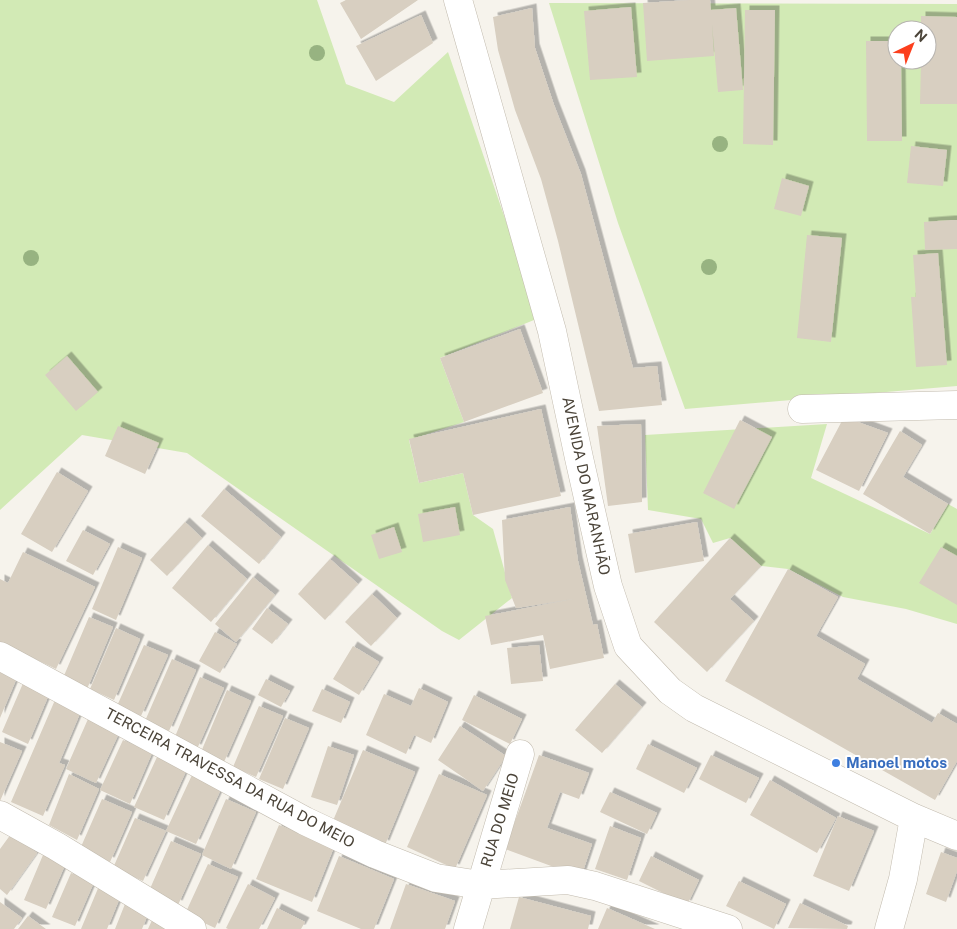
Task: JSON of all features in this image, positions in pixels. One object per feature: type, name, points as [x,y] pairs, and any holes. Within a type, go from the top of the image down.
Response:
[{"type":"street","name":"AVENIDA DO MARANHÃO","points":[[458,0],[552,331],[608,586],[628,646],[670,691],[694,708],[914,818],[957,836]]},
{"type":"street","points":[[802,409],[957,405]]},
{"type":"street","name":"TERCEIRA TRAVESSA DA RUA DO MEIO","points":[[0,656],[305,821],[376,854],[436,878],[480,886],[568,880],[595,886],[728,929]]},
{"type":"street","name":"RUA DO MEIO","points":[[468,929],[520,754]]},
{"type":"street","points":[[0,815],[56,846],[192,929]]},
{"type":"street","points":[[889,929],[903,879],[914,818]]},
{"type":"green space","points":[[0,0],[317,0],[346,84],[394,102],[448,52],[539,318],[440,358],[464,422],[409,440],[419,483],[463,473],[473,515],[493,529],[512,598],[459,640],[442,631],[187,453],[82,435],[0,510]]},
{"type":"green space","points":[[549,3],[957,4],[957,386],[685,409],[618,223]]},
{"type":"green space","points":[[827,424],[811,478],[930,534],[948,504],[957,509],[957,624],[906,609],[843,597],[788,569],[761,566],[730,538],[713,543],[701,519],[648,510],[645,435]]},
{"type":"building","points":[[346,0],[418,0],[361,39],[340,3]]},
{"type":"building","points":[[710,0],[711,10],[736,8],[743,90],[718,92],[712,24],[714,56],[647,61],[643,3]]},
{"type":"building","points":[[631,7],[637,77],[590,80],[584,11]]},
{"type":"building","points":[[532,8],[535,48],[554,105],[581,174],[633,368],[657,366],[662,405],[599,411],[541,179],[515,110],[498,50],[493,17]]},
{"type":"building","points":[[745,10],[775,10],[773,145],[743,144]]},
{"type":"building","points":[[421,15],[433,43],[376,81],[356,46]]},
{"type":"building","points":[[921,16],[957,17],[957,104],[920,104],[921,70],[937,70],[937,20],[921,20]]},
{"type":"building","points":[[866,41],[887,41],[887,70],[901,70],[902,141],[867,141]]},
{"type":"building","points":[[911,146],[947,150],[943,186],[907,183]]},
{"type":"building","points":[[782,178],[809,186],[801,216],[774,209]]},
{"type":"building","points":[[957,220],[957,249],[925,250],[924,222]]},
{"type":"building","points":[[807,235],[842,238],[831,342],[797,338]]},
{"type":"building","points":[[938,253],[947,365],[916,367],[911,297],[916,297],[913,255]]},
{"type":"building","points":[[520,329],[543,393],[464,422],[440,358]]},
{"type":"building","points":[[67,356],[98,392],[76,411],[45,375]]},
{"type":"building","points":[[541,409],[561,496],[473,515],[463,473],[419,483],[409,439]]},
{"type":"building","points":[[844,417],[888,433],[859,491],[816,470]]},
{"type":"building","points":[[740,420],[772,437],[734,509],[703,493]]},
{"type":"building","points":[[641,424],[642,502],[608,506],[597,426]]},
{"type":"building","points":[[118,426],[159,443],[145,474],[105,456]]},
{"type":"building","points":[[900,431],[922,445],[903,477],[948,504],[930,534],[863,494]]},
{"type":"building","points":[[57,472],[88,491],[52,552],[21,534]]},
{"type":"building","points":[[224,489],[281,537],[259,564],[201,516]]},
{"type":"building","points":[[455,507],[460,535],[423,542],[418,514]]},
{"type":"building","points":[[570,507],[578,561],[593,625],[597,624],[604,658],[550,669],[543,635],[491,645],[485,616],[573,599],[516,608],[505,580],[502,520]]},
{"type":"building","points":[[185,522],[202,538],[167,576],[150,560]]},
{"type":"building","points":[[697,522],[704,561],[635,573],[628,534]]},
{"type":"building","points":[[394,527],[402,552],[379,559],[371,535]]},
{"type":"building","points":[[83,530],[110,544],[93,575],[66,561]]},
{"type":"building","points":[[730,538],[761,566],[730,599],[754,621],[707,672],[654,622]]},
{"type":"building","points":[[208,545],[247,579],[211,622],[172,588]]},
{"type":"building","points":[[118,547],[142,558],[116,620],[92,609]]},
{"type":"building","points":[[941,547],[957,556],[957,605],[919,583]]},
{"type":"building","points":[[23,552],[95,587],[56,669],[0,642],[0,579],[8,583]]},
{"type":"building","points":[[330,559],[358,584],[325,620],[298,594]]},
{"type":"building","points":[[788,569],[838,597],[816,636],[865,664],[857,679],[932,723],[938,713],[957,724],[957,761],[935,800],[725,681]]},
{"type":"building","points":[[253,577],[275,595],[236,642],[215,624]]},
{"type":"building","points":[[372,594],[397,618],[371,646],[345,622]]},
{"type":"building","points":[[267,608],[288,624],[272,644],[252,629]]},
{"type":"building","points":[[89,617],[113,627],[87,689],[63,678]]},
{"type":"building","points":[[116,628],[140,639],[114,700],[90,689]]},
{"type":"building","points":[[215,632],[237,644],[220,673],[199,661]]},
{"type":"building","points":[[144,645],[168,655],[141,716],[117,706]]},
{"type":"building","points":[[539,645],[543,681],[511,684],[507,648]]},
{"type":"building","points":[[353,646],[379,662],[359,695],[333,679]]},
{"type":"building","points":[[172,659],[196,670],[169,731],[145,721]]},
{"type":"building","points":[[0,667],[18,675],[0,718]]},
{"type":"building","points":[[200,677],[224,688],[197,749],[174,739]]},
{"type":"building","points":[[266,679],[290,691],[281,707],[258,695]]},
{"type":"building","points":[[24,681],[50,692],[28,744],[2,732]]},
{"type":"building","points":[[615,684],[642,707],[602,753],[575,730]]},
{"type":"building","points":[[419,688],[448,702],[431,743],[414,735],[406,754],[366,735],[384,694],[411,706]]},
{"type":"building","points":[[322,689],[350,702],[341,723],[312,711]]},
{"type":"building","points":[[227,690],[251,701],[224,762],[201,752]]},
{"type":"building","points":[[474,695],[522,719],[510,744],[462,720]]},
{"type":"building","points":[[55,700],[81,711],[59,763],[65,765],[43,816],[11,802]]},
{"type":"building","points":[[259,706],[283,716],[256,777],[233,767]]},
{"type":"building","points":[[285,718],[309,728],[283,789],[259,779]]},
{"type":"building","points":[[88,719],[119,733],[96,783],[66,769]]},
{"type":"building","points":[[460,726],[506,756],[483,791],[438,760]]},
{"type":"building","points":[[123,740],[152,753],[130,804],[100,790]]},
{"type":"building","points":[[0,742],[22,751],[0,801]]},
{"type":"building","points":[[648,744],[697,768],[684,793],[636,769]]},
{"type":"building","points":[[328,746],[354,755],[337,805],[311,797]]},
{"type":"building","points":[[363,750],[415,772],[385,845],[332,823]]},
{"type":"building","points":[[539,755],[589,773],[579,799],[560,792],[547,828],[592,844],[581,877],[505,849]]},
{"type":"building","points":[[711,755],[759,778],[746,803],[699,779]]},
{"type":"building","points":[[157,757],[186,771],[164,820],[134,807]]},
{"type":"building","points":[[69,774],[99,789],[77,840],[49,825]]},
{"type":"building","points":[[439,774],[487,795],[455,869],[407,847]]},
{"type":"building","points":[[192,775],[221,789],[196,844],[166,831]]},
{"type":"building","points":[[770,780],[836,818],[817,853],[750,815]]},
{"type":"building","points":[[610,792],[657,813],[647,834],[600,812]]},
{"type":"building","points":[[102,799],[132,812],[110,862],[80,849]]},
{"type":"building","points":[[226,799],[256,812],[231,869],[202,855]]},
{"type":"building","points":[[838,816],[874,831],[849,891],[813,876]]},
{"type":"building","points":[[135,818],[166,831],[143,881],[113,868]]},
{"type":"building","points":[[279,825],[334,847],[312,902],[256,879]]},
{"type":"building","points":[[610,826],[641,838],[627,880],[595,869]]},
{"type":"building","points":[[11,834],[37,853],[7,895],[0,889],[0,849]]},
{"type":"building","points":[[171,841],[201,854],[178,905],[149,891]]},
{"type":"building","points":[[941,852],[957,858],[957,871],[946,902],[926,894]]},
{"type":"building","points":[[43,855],[65,865],[46,909],[24,900]]},
{"type":"building","points":[[339,856],[394,879],[374,929],[361,929],[317,911]]},
{"type":"building","points":[[651,856],[699,880],[687,905],[639,881]]},
{"type":"building","points":[[208,864],[238,877],[215,928],[185,914]]},
{"type":"building","points":[[71,873],[94,882],[75,926],[52,917]]},
{"type":"building","points":[[739,881],[786,904],[774,929],[726,906]]},
{"type":"building","points":[[248,884],[275,898],[259,929],[228,929],[226,928]]},
{"type":"building","points":[[406,884],[455,901],[445,929],[390,929]]},
{"type":"building","points":[[99,886],[121,895],[107,929],[81,929]]},
{"type":"building","points":[[519,897],[591,916],[588,929],[510,929]]},
{"type":"building","points":[[0,902],[22,918],[14,929],[0,929]]},
{"type":"building","points":[[800,903],[848,926],[847,929],[788,928]]},
{"type":"building","points":[[125,904],[148,914],[142,929],[115,929]]},
{"type":"building","points":[[277,908],[305,922],[301,929],[267,929]]},
{"type":"building","points":[[607,908],[655,929],[598,929]]},
{"type":"building","points":[[28,916],[46,929],[18,929]]},
{"type":"building","points":[[153,918],[175,929],[148,929]]},
{"type":"place","name":"Manoel motos","points":[[836,763]]}]
